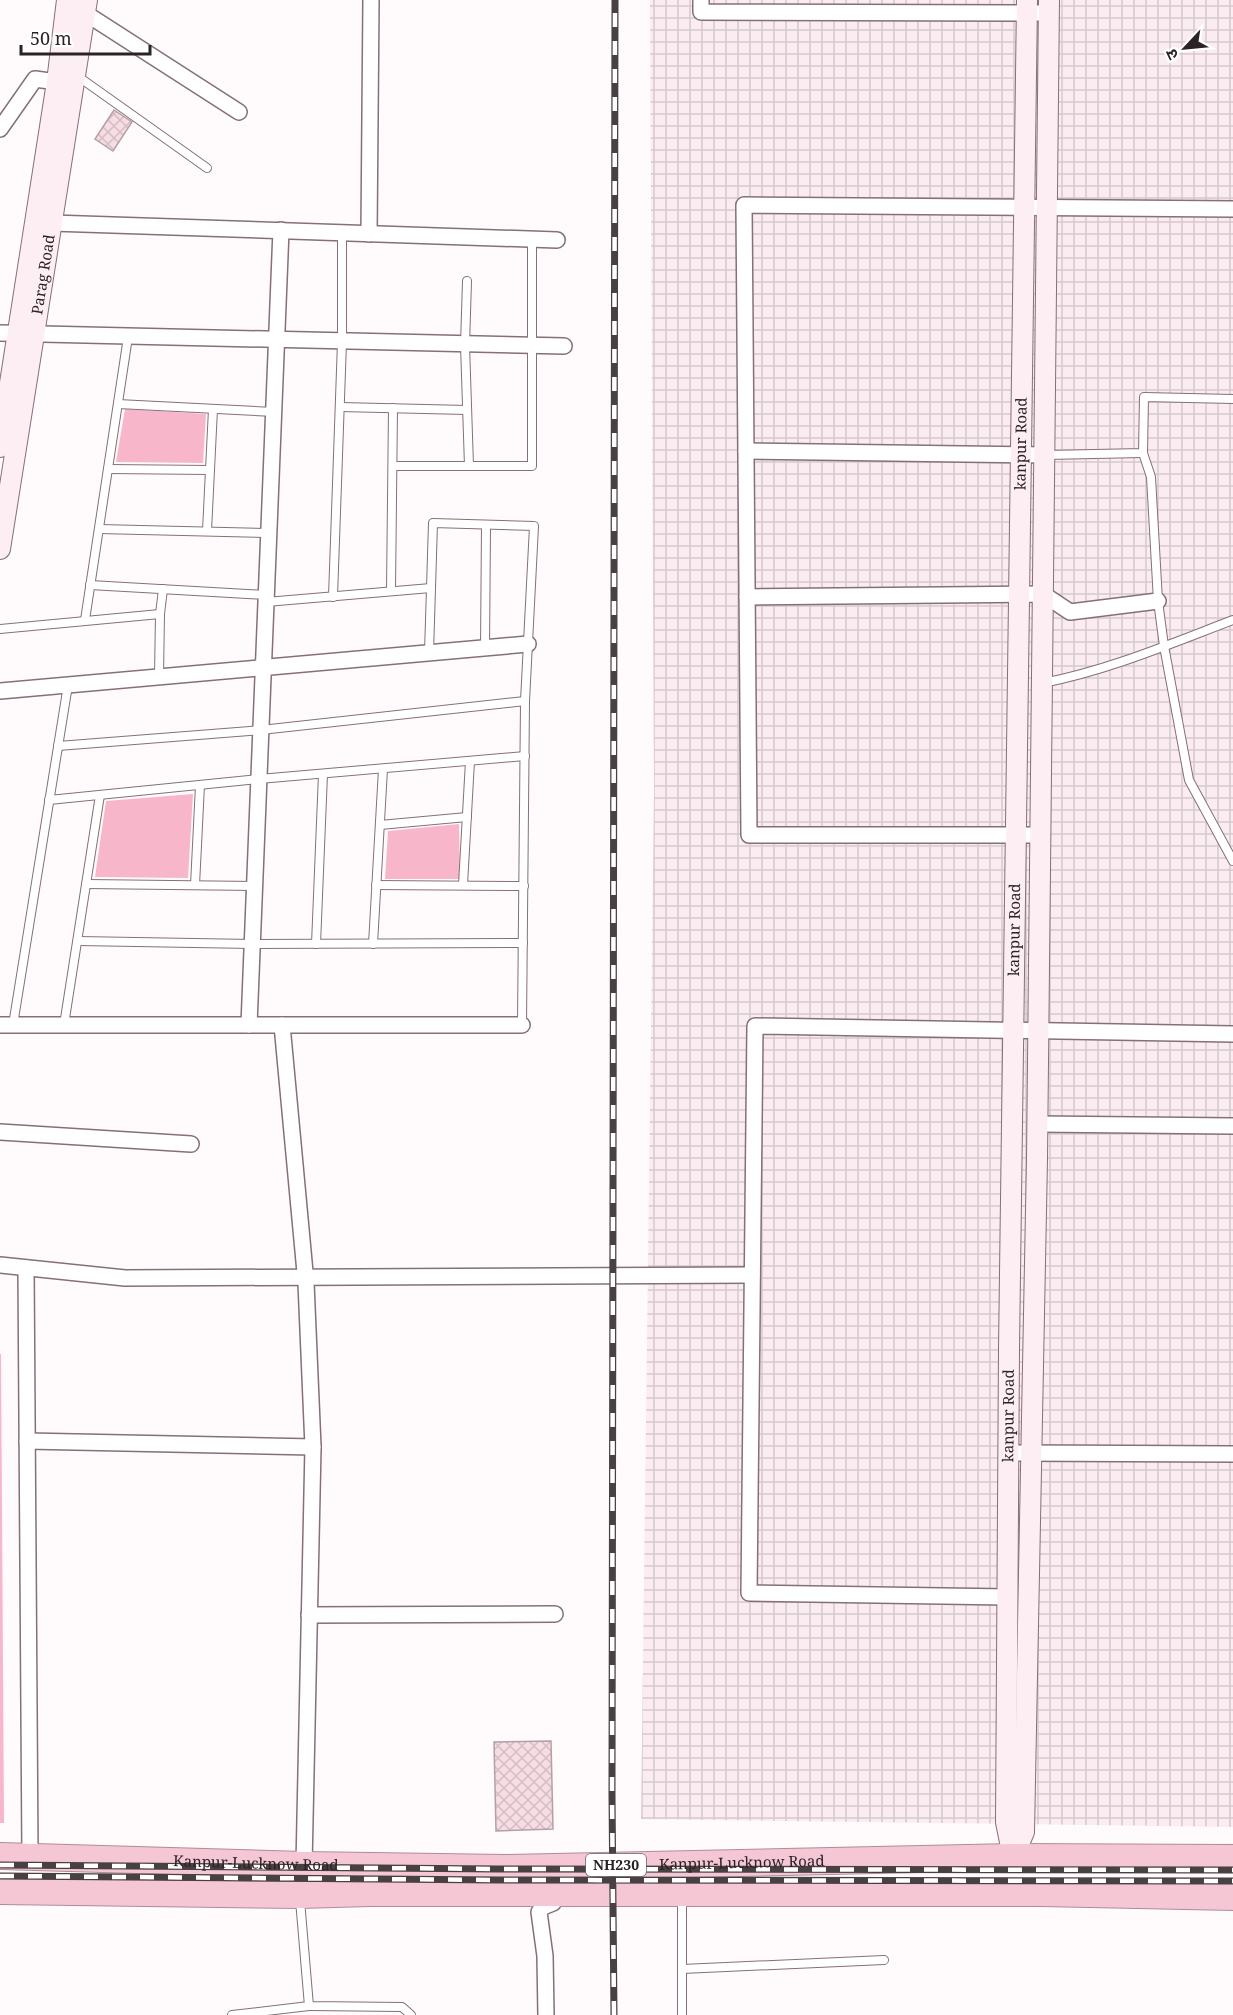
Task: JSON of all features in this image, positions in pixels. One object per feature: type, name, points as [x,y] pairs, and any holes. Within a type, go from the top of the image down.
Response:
[{"type":"highway","name":"Kanpur-Lucknow Road","points":[[0,1856],[506,1868],[1012,1857],[1233,1858]]},
{"type":"highway","name":"Kanpur-Lucknow Road","points":[[0,1891],[300,1895],[369,1893],[1041,1893],[1233,1897]]},
{"type":"street","name":"Parag Road","points":[[0,549],[17,334],[52,222],[66,78],[68,0]]},
{"type":"street","points":[[369,234],[370,0]]},
{"type":"street","points":[[701,0],[701,12],[835,6],[1049,7],[1032,1453],[1024,1832],[1012,1857]]},
{"type":"street","name":"Parag Road","points":[[0,447],[17,334],[82,4]]},
{"type":"street","points":[[82,4],[239,112]]},
{"type":"street","name":"kanpur Road","points":[[1012,1857],[1006,1822],[1013,1031],[1027,7]]},
{"type":"street","points":[[0,129],[35,79],[66,78]]},
{"type":"street","points":[[1040,835],[749,836],[744,205],[1233,209]]},
{"type":"street","points":[[52,222],[558,240]]},
{"type":"street","points":[[249,1025],[281,230]]},
{"type":"street","points":[[17,334],[564,346]]},
{"type":"street","points":[[746,451],[1044,454]]},
{"type":"street","points":[[747,597],[1042,594],[1070,612],[1158,602]]},
{"type":"street","points":[[0,691],[528,644]]},
{"type":"street","points":[[7,1025],[522,1025]]},
{"type":"street","points":[[282,1025],[304,1277],[313,1447],[304,1865]]},
{"type":"street","points":[[1008,1597],[749,1593],[755,1026],[1233,1034]]},
{"type":"street","points":[[1037,1124],[1233,1126]]},
{"type":"street","points":[[0,1132],[191,1144]]},
{"type":"street","points":[[0,1266],[125,1278],[752,1275]]},
{"type":"street","points":[[26,1268],[30,1856]]},
{"type":"street","points":[[27,1441],[313,1447]]},
{"type":"street","points":[[1009,1453],[1233,1454]]},
{"type":"street","points":[[309,1615],[555,1614]]},
{"type":"street","points":[[546,2015],[545,1956],[538,1912],[553,1903],[555,1893]]},
{"type":"lane","points":[[66,78],[207,168]]},
{"type":"lane","points":[[333,597],[342,342],[342,233]]},
{"type":"lane","points":[[394,466],[532,466],[532,239]]},
{"type":"lane","points":[[467,281],[465,345],[470,466]]},
{"type":"lane","points":[[85,620],[128,337]]},
{"type":"lane","points":[[1233,399],[1144,398],[1143,453],[1151,477],[1158,602],[1164,646],[1189,780],[1233,861]]},
{"type":"lane","points":[[118,404],[274,412]]},
{"type":"lane","points":[[340,407],[467,410]]},
{"type":"lane","points":[[391,591],[393,408]]},
{"type":"lane","points":[[207,531],[213,409]]},
{"type":"lane","points":[[1044,454],[1143,453]]},
{"type":"lane","points":[[108,469],[210,470]]},
{"type":"lane","points":[[429,653],[433,523],[534,526],[525,701],[522,1025]]},
{"type":"lane","points":[[484,648],[486,525]]},
{"type":"lane","points":[[99,529],[269,533]]},
{"type":"lane","points":[[90,585],[164,589],[266,599],[333,597],[431,588]]},
{"type":"lane","points":[[159,676],[160,614],[164,589]]},
{"type":"lane","points":[[0,629],[160,614]]},
{"type":"lane","points":[[1041,683],[1078,676],[1233,620]]},
{"type":"lane","points":[[7,1025],[68,685]]},
{"type":"lane","points":[[58,746],[261,730],[525,701]]},
{"type":"lane","points":[[49,800],[525,756]]},
{"type":"lane","points":[[463,885],[470,761]]},
{"type":"lane","points":[[373,944],[383,769]]},
{"type":"lane","points":[[316,944],[323,774]]},
{"type":"lane","points":[[195,885],[200,785]]},
{"type":"lane","points":[[64,1025],[100,795]]},
{"type":"lane","points":[[380,825],[467,817]]},
{"type":"lane","points":[[86,884],[255,886]]},
{"type":"lane","points":[[376,885],[524,886]]},
{"type":"lane","points":[[78,941],[252,944],[523,943]]},
{"type":"lane","points":[[682,1893],[682,2015]]},
{"type":"lane","points":[[300,1895],[309,2006]]},
{"type":"lane","points":[[682,1969],[884,1960]]},
{"type":"lane","points":[[232,2015],[309,2006],[402,2007],[411,2015]]},
{"type":"shaded area","points":[[650,0],[1233,0],[1233,1827],[641,1819],[654,792]]},
{"type":"shaded area","points":[[125,409],[206,414],[203,463],[116,462]]},
{"type":"shaded area","points":[[193,794],[188,878],[95,877],[106,801]]},
{"type":"shaded area","points":[[459,824],[460,879],[385,879],[388,831]]},
{"type":"shaded area","points":[[1,1354],[4,1823],[0,1823]]},
{"type":"building","points":[[114,110],[132,122],[113,151],[95,139]]},
{"type":"building","points":[[551,1741],[553,1829],[496,1831],[494,1742]]},
{"type":"railway","points":[[614,2015],[612,1795],[615,0]]},
{"type":"railway","points":[[0,1865],[499,1869],[1233,1870]]},
{"type":"railway","points":[[0,1876],[499,1880],[1233,1881]]}]
